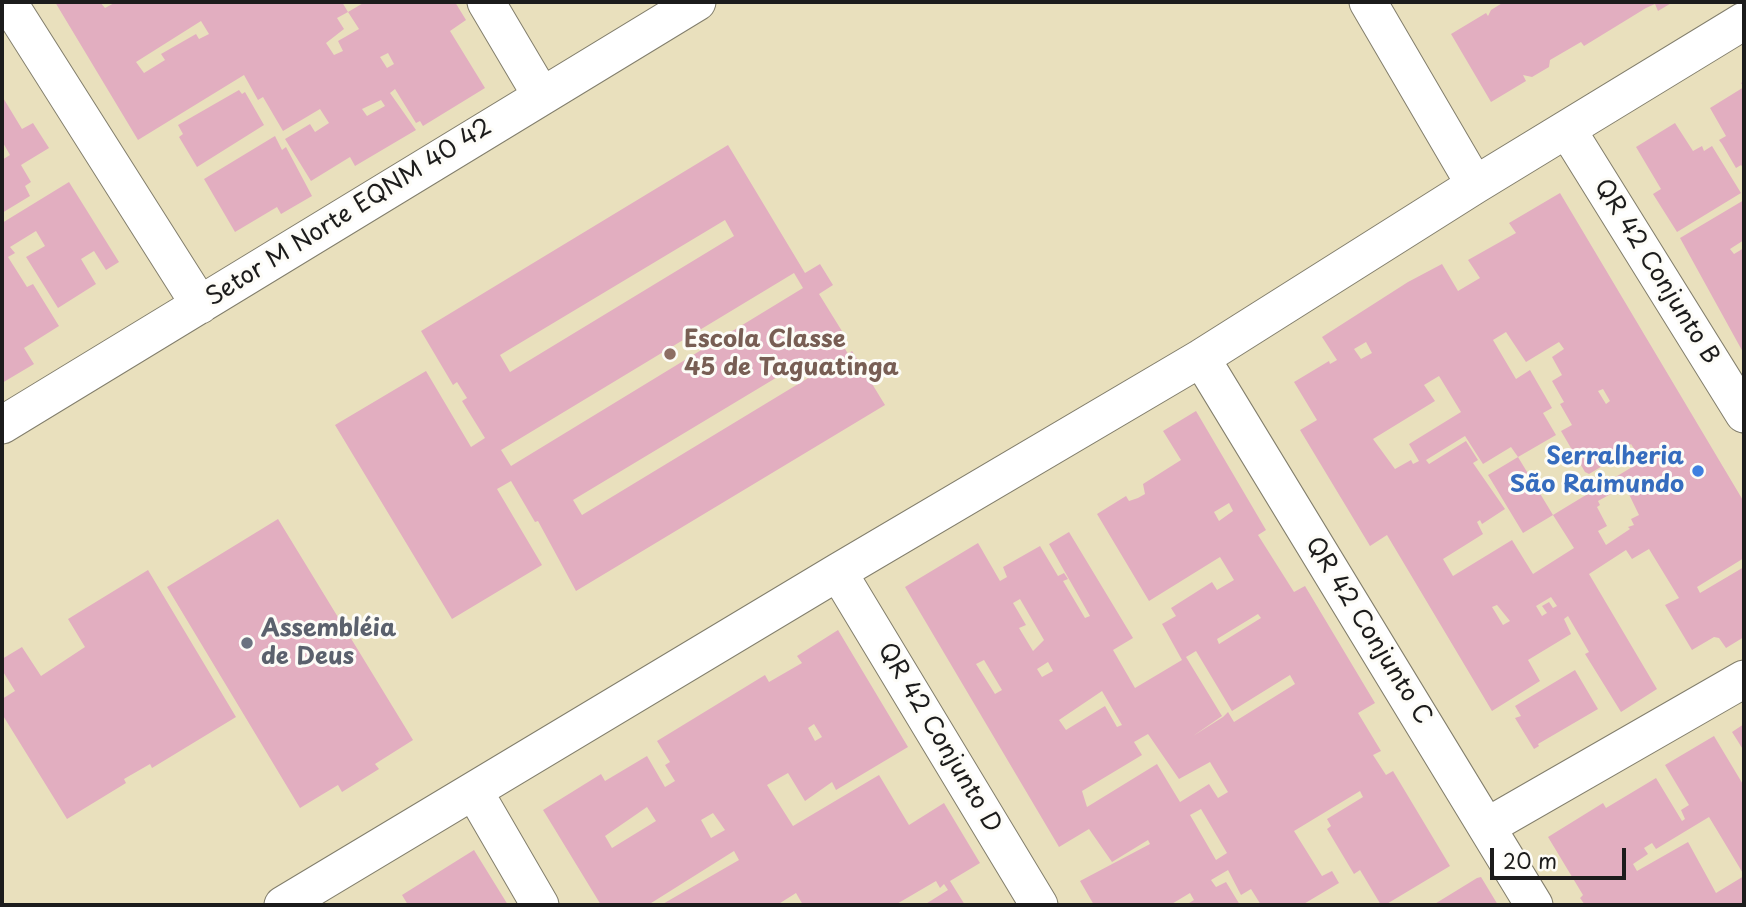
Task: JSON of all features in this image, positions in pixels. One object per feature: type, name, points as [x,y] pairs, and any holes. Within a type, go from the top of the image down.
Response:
[{"type":"street","points":[[8,2],[200,305]]},
{"type":"street","points":[[486,2],[541,95]]},
{"type":"street","name":"Setor M Norte EQNM 40 42","points":[[2,425],[697,2]]},
{"type":"street","points":[[1368,2],[1475,185]]},
{"type":"street","points":[[283,905],[1201,358],[1475,185],[1744,22]]},
{"type":"street","name":"QR 42 Conjunto B","points":[[1568,131],[1744,414]]},
{"type":"street","name":"QR 42 Conjunto C","points":[[1201,358],[1534,905]]},
{"type":"street","name":"QR 42 Conjunto D","points":[[838,572],[1039,905]]},
{"type":"street","points":[[1488,827],[1744,679]]},
{"type":"street","points":[[475,793],[540,905]]},
{"type":"building","points":[[55,2],[100,2],[105,8],[116,2],[342,2],[348,12],[365,2],[455,2],[466,20],[450,31],[485,88],[423,126],[420,121],[416,123],[395,89],[390,93],[416,130],[355,166],[350,157],[311,181],[285,139],[310,124],[315,132],[329,123],[320,109],[283,131],[263,97],[258,100],[244,75],[138,140]],"holes":[[[348,12],[359,29],[338,41],[343,51],[334,55],[326,43],[344,29],[337,18]],[[201,21],[209,34],[199,39],[196,34],[161,54],[165,60],[144,73],[136,62]],[[388,53],[394,64],[387,68],[380,57]],[[381,100],[385,106],[367,116],[362,109]]]},
{"type":"building","points":[[1504,2],[1673,2],[1658,11],[1655,4],[1584,46],[1581,42],[1550,60],[1549,67],[1532,77],[1523,75],[1526,81],[1491,102],[1451,34],[1486,13],[1488,16],[1491,10]]},
{"type":"building","points":[[1744,87],[1744,169],[1741,165],[1736,168],[1719,140],[1726,136],[1710,108]]},
{"type":"building","points":[[239,90],[242,94],[245,92],[264,125],[197,167],[179,137],[183,134],[178,125]]},
{"type":"building","points":[[2,96],[22,129],[33,123],[49,148],[21,165],[31,182],[25,186],[30,196],[2,213],[2,160],[10,155],[2,141]]},
{"type":"building","points":[[1675,123],[1693,151],[1702,146],[1704,151],[1712,146],[1741,193],[1677,232],[1653,194],[1661,189],[1636,147]]},
{"type":"building","points":[[275,136],[282,150],[286,147],[312,196],[281,214],[277,207],[235,232],[204,179]]},
{"type":"building","points":[[728,145],[805,273],[820,264],[833,285],[819,294],[845,336],[840,340],[848,354],[852,351],[885,405],[576,591],[538,521],[535,522],[511,481],[497,489],[542,565],[452,619],[335,425],[426,371],[471,447],[485,438],[462,401],[467,398],[457,382],[453,385],[421,331]],"holes":[[[725,220],[734,236],[510,372],[500,355]],[[794,273],[803,288],[511,466],[501,450]],[[804,361],[813,375],[582,515],[573,500]]]},
{"type":"building","points":[[69,182],[119,262],[106,270],[94,251],[81,259],[96,284],[58,308],[26,257],[45,246],[36,231],[10,247],[15,253],[8,257],[27,287],[33,284],[59,326],[24,348],[34,364],[2,383],[2,223]]},
{"type":"building","points":[[1560,193],[1744,502],[1744,558],[1697,587],[1700,593],[1744,567],[1744,637],[1726,648],[1719,638],[1714,637],[1692,650],[1665,605],[1679,598],[1649,549],[1632,559],[1626,550],[1589,574],[1657,689],[1621,712],[1585,654],[1589,652],[1568,616],[1564,619],[1571,634],[1528,660],[1540,681],[1492,711],[1387,535],[1370,546],[1300,430],[1317,420],[1294,382],[1329,361],[1330,364],[1337,360],[1322,337],[1408,282],[1442,264],[1458,291],[1480,278],[1468,260],[1516,233],[1509,223]],"holes":[[[1506,332],[1526,362],[1559,342],[1564,349],[1552,357],[1562,375],[1552,381],[1564,402],[1560,404],[1572,425],[1561,431],[1585,472],[1589,474],[1629,450],[1627,447],[1631,444],[1642,461],[1553,515],[1574,548],[1533,574],[1512,540],[1453,576],[1443,559],[1483,534],[1477,522],[1480,520],[1482,524],[1505,509],[1473,463],[1478,460],[1466,441],[1429,464],[1426,460],[1465,436],[1483,464],[1511,447],[1518,457],[1556,435],[1543,413],[1552,408],[1530,370],[1516,379],[1493,340]],[[1366,342],[1372,353],[1361,359],[1354,349]],[[1439,376],[1461,412],[1409,444],[1419,461],[1413,464],[1411,460],[1395,469],[1373,439],[1435,401],[1424,385]],[[1603,389],[1610,401],[1606,404],[1598,391]],[[1625,486],[1639,515],[1631,519],[1634,525],[1628,527],[1630,529],[1606,545],[1598,531],[1607,526],[1597,507],[1600,505],[1598,501]],[[1551,597],[1557,606],[1553,608],[1549,602],[1542,606],[1547,613],[1542,616],[1536,606]],[[1497,605],[1510,621],[1503,625],[1492,607]]]},
{"type":"building","points":[[1744,200],[1744,240],[1730,249],[1734,254],[1744,248],[1744,354],[1680,238]]},
{"type":"building","points":[[1196,411],[1266,530],[1258,535],[1294,592],[1305,586],[1375,703],[1358,713],[1381,751],[1373,755],[1386,775],[1393,771],[1450,866],[1385,905],[1381,905],[1360,870],[1354,874],[1327,829],[1331,826],[1327,819],[1363,797],[1360,791],[1294,831],[1322,876],[1332,871],[1339,883],[1302,905],[1261,905],[1251,889],[1241,895],[1228,870],[1211,880],[1216,887],[1226,882],[1240,905],[1186,905],[1194,900],[1190,893],[1170,905],[1094,905],[1080,881],[1150,844],[1148,840],[1112,862],[1089,829],[1059,847],[905,587],[978,543],[1000,581],[1007,577],[1003,567],[1040,546],[1058,576],[1064,573],[1068,579],[1063,581],[1085,618],[1090,616],[1049,544],[1069,532],[1133,638],[1113,650],[1135,688],[1182,660],[1162,624],[1176,616],[1171,608],[1212,582],[1217,590],[1234,580],[1220,557],[1149,601],[1097,514],[1126,496],[1129,501],[1145,494],[1143,484],[1181,460],[1163,431]],"holes":[[[1229,503],[1233,511],[1219,521],[1214,512]],[[1020,599],[1044,640],[1033,651],[1019,628],[1026,625],[1013,603]],[[1258,614],[1261,618],[1219,644],[1217,639]],[[1196,651],[1232,711],[1290,675],[1295,684],[1234,722],[1228,712],[1193,736],[1222,716],[1186,657]],[[984,660],[1002,690],[995,694],[976,664]],[[1048,662],[1053,671],[1042,677],[1037,669]],[[1102,691],[1122,725],[1117,727],[1105,706],[1066,730],[1059,720]],[[1148,734],[1179,779],[1210,762],[1228,792],[1218,798],[1209,784],[1180,802],[1157,764],[1087,807],[1082,791],[1142,755],[1134,742]],[[1201,809],[1227,853],[1216,860],[1190,815]]]},
{"type":"building","points":[[1518,457],[1553,515],[1523,533],[1488,475]]},
{"type":"building","points":[[278,519],[413,740],[375,764],[379,769],[342,792],[338,785],[300,808],[167,587]]},
{"type":"building","points":[[148,570],[236,717],[152,768],[150,764],[124,779],[126,783],[67,819],[2,714],[2,699],[15,691],[2,670],[2,659],[22,647],[41,676],[85,647],[68,619]]},
{"type":"building","points":[[838,630],[908,747],[836,790],[832,782],[805,801],[788,773],[767,785],[793,826],[879,775],[909,825],[944,803],[980,863],[950,881],[965,905],[924,905],[948,890],[944,884],[940,888],[936,881],[895,905],[803,905],[796,893],[777,905],[661,905],[739,860],[734,851],[648,905],[601,905],[543,810],[601,774],[605,781],[647,756],[665,787],[675,781],[665,765],[670,762],[657,741],[765,675],[769,682],[802,663],[797,656]],"holes":[[[814,724],[822,737],[815,741],[808,728]],[[647,807],[656,821],[612,848],[605,836]],[[713,813],[725,830],[711,838],[701,820]]]},
{"type":"building","points":[[1575,670],[1598,709],[1538,744],[1534,749],[1515,718],[1521,716],[1515,706]]},
{"type":"building","points":[[1744,724],[1744,751],[1732,732]]},
{"type":"building","points":[[1714,736],[1744,786],[1744,875],[1709,817],[1656,849],[1652,843],[1644,848],[1648,854],[1633,864],[1637,871],[1688,842],[1716,893],[1744,876],[1744,905],[1585,905],[1580,898],[1583,895],[1548,837],[1603,803],[1606,808],[1656,778],[1682,821],[1685,819],[1681,810],[1689,805],[1665,765]]},
{"type":"building","points":[[474,850],[508,905],[408,905],[402,895]]},
{"type":"building","points":[[1481,877],[1498,905],[1433,905],[1477,878]]},
{"type":"place","name":"Escola Classe 45 de Taguatinga","points":[[670,354]]},
{"type":"place","name":"Serralheria São Raimundo","points":[[1698,471]]},
{"type":"place","name":"Assembléia de Deus","points":[[247,643]]}]
